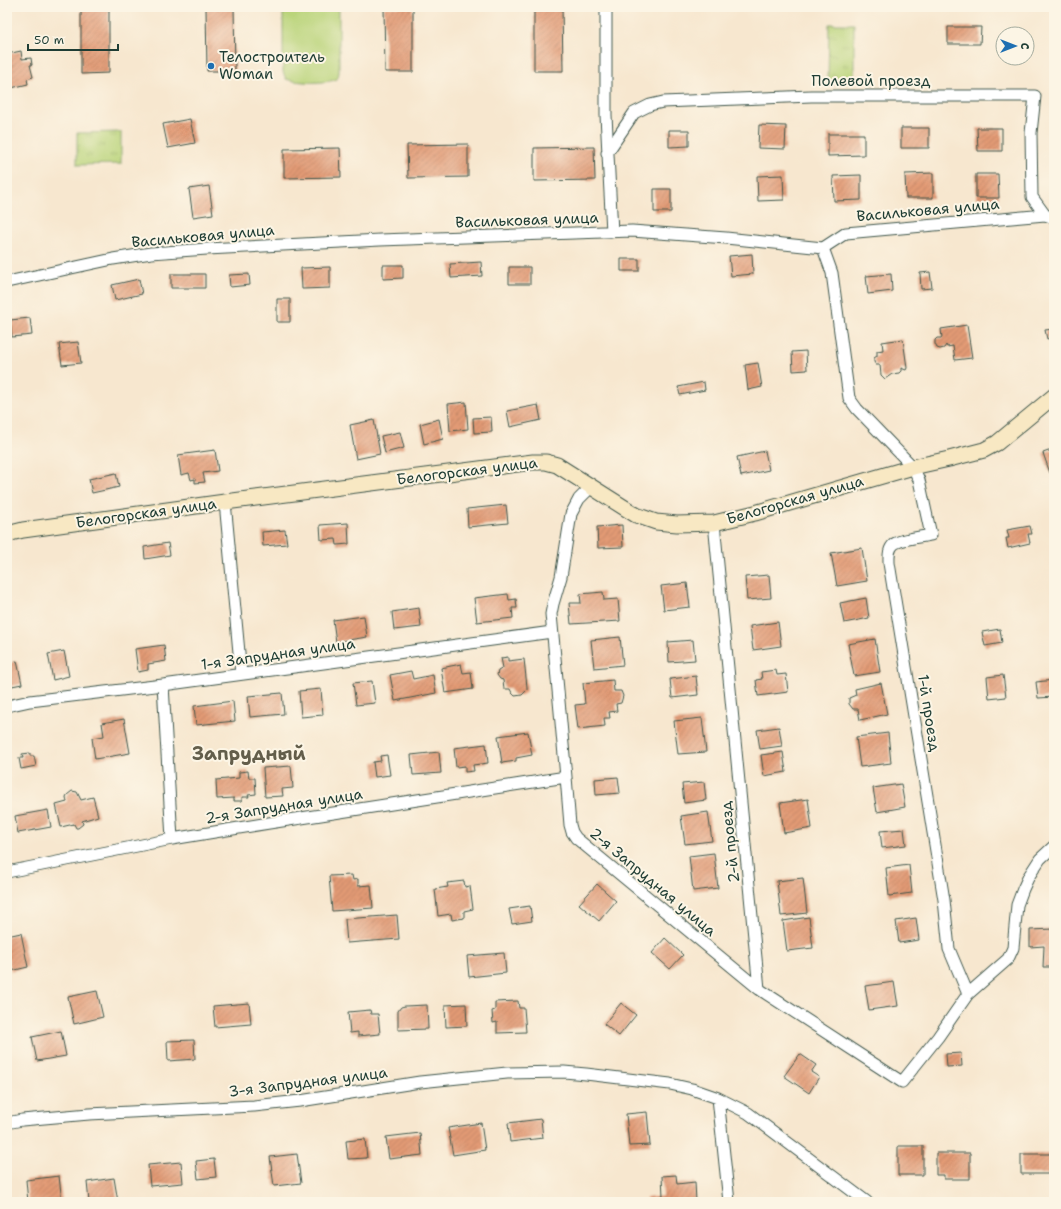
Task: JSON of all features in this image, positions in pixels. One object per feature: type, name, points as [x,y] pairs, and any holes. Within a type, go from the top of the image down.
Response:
[{"type":"street","points":[[606,7],[607,153],[612,232]]},
{"type":"street","name":"Полевой проезд","points":[[607,153],[634,113],[650,105],[663,102],[811,96],[1035,96],[1031,133],[1032,197],[1049,216]]},
{"type":"street","name":"Васильковая улица","points":[[7,282],[114,259],[151,253],[207,248],[372,240],[632,231],[726,238],[823,248],[846,233],[1049,216]]},
{"type":"street","points":[[823,248],[832,273],[849,398],[857,409],[912,467]]},
{"type":"street","name":"Белогорская улица","points":[[7,534],[23,530],[225,502],[533,462],[546,462],[557,465],[636,516],[656,522],[677,524],[714,523],[755,513],[912,467],[966,456],[984,450],[997,444],[1054,396]]},
{"type":"street","name":"1-й проезд","points":[[912,467],[919,480],[931,535],[894,544],[889,555],[889,563],[944,900],[949,949],[968,994]]},
{"type":"street","name":"2-я Запрудная улица","points":[[591,487],[579,499],[571,514],[561,577],[551,614],[570,825],[572,832],[576,838],[759,989]]},
{"type":"street","points":[[225,502],[241,674]]},
{"type":"street","name":"2-й проезд","points":[[714,523],[759,989]]},
{"type":"street","name":"1-я Запрудная улица","points":[[7,706],[30,701],[163,685],[552,632]]},
{"type":"street","points":[[163,685],[172,839]]},
{"type":"street","name":"2-я Запрудная улица","points":[[7,872],[172,839],[269,822],[566,777]]},
{"type":"street","points":[[759,989],[902,1082],[938,1037],[968,994],[1008,959],[1013,948],[1017,905],[1022,889],[1040,859],[1054,846]]},
{"type":"street","name":"3-я Запрудная улица","points":[[7,1123],[22,1120],[89,1114],[254,1106],[300,1101],[420,1082],[508,1073],[564,1072],[613,1076],[670,1084],[692,1089],[718,1098],[748,1113],[867,1202]]},
{"type":"street","points":[[718,1098],[730,1202]]},
{"type":"green space","points":[[283,7],[339,7],[339,73],[337,79],[326,82],[312,82],[286,79],[283,72]]},
{"type":"green space","points":[[829,24],[854,24],[854,83],[828,83]]},
{"type":"green space","points":[[121,132],[121,164],[77,165],[77,133]]},
{"type":"building","points":[[81,7],[109,7],[109,73],[81,74]]},
{"type":"building","points":[[206,7],[234,7],[235,71],[207,71]]},
{"type":"building","points":[[384,7],[413,7],[413,72],[385,72]]},
{"type":"building","points":[[534,7],[562,7],[563,71],[534,71]]},
{"type":"building","points":[[948,27],[981,27],[980,44],[948,44]]},
{"type":"building","points":[[21,51],[22,59],[31,58],[32,65],[30,65],[33,77],[27,79],[28,84],[7,89],[7,54]]},
{"type":"building","points":[[190,119],[195,143],[168,148],[163,124]]},
{"type":"building","points":[[759,125],[786,126],[785,149],[758,148]]},
{"type":"building","points":[[901,128],[929,128],[929,148],[901,148]]},
{"type":"building","points":[[977,128],[1002,128],[1002,151],[978,151]]},
{"type":"building","points":[[669,130],[689,130],[689,146],[669,147]]},
{"type":"building","points":[[828,134],[864,134],[864,155],[828,156]]},
{"type":"building","points":[[468,144],[468,177],[408,178],[407,145]]},
{"type":"building","points":[[594,147],[595,180],[534,181],[534,148]]},
{"type":"building","points":[[340,148],[341,177],[284,178],[284,149]]},
{"type":"building","points":[[933,173],[933,198],[906,198],[905,174]]},
{"type":"building","points":[[976,174],[998,174],[999,198],[976,198]]},
{"type":"building","points":[[783,175],[784,200],[758,201],[757,176]]},
{"type":"building","points":[[861,175],[861,200],[834,201],[833,176]]},
{"type":"building","points":[[209,186],[213,214],[193,217],[189,189]]},
{"type":"building","points":[[654,189],[671,189],[671,212],[654,212]]},
{"type":"building","points":[[752,254],[753,274],[731,276],[729,256]]},
{"type":"building","points":[[621,259],[639,259],[639,271],[621,271]]},
{"type":"building","points":[[481,262],[482,276],[451,278],[450,264]]},
{"type":"building","points":[[383,265],[403,265],[403,278],[383,279]]},
{"type":"building","points":[[330,267],[330,288],[302,289],[301,268]]},
{"type":"building","points":[[509,267],[530,267],[530,284],[509,284]]},
{"type":"building","points":[[930,272],[932,288],[921,289],[920,273]]},
{"type":"building","points":[[171,274],[205,274],[205,288],[171,288]]},
{"type":"building","points":[[249,274],[250,285],[230,287],[229,275]]},
{"type":"building","points":[[891,274],[892,291],[868,294],[866,276]]},
{"type":"building","points":[[139,279],[142,294],[115,300],[112,285]]},
{"type":"building","points":[[277,299],[290,299],[290,322],[277,322]]},
{"type":"building","points":[[30,318],[32,335],[12,337],[10,320]]},
{"type":"building","points":[[967,325],[972,358],[955,360],[953,346],[947,347],[946,345],[944,348],[937,348],[935,340],[937,338],[942,338],[941,329]]},
{"type":"building","points":[[1054,329],[1054,337],[1047,339],[1045,330]]},
{"type":"building","points":[[903,339],[907,368],[906,370],[901,368],[899,373],[892,374],[885,379],[881,375],[880,365],[876,365],[874,362],[874,358],[877,356],[877,351],[883,350],[882,342]]},
{"type":"building","points":[[78,342],[81,363],[62,365],[59,344]]},
{"type":"building","points":[[806,351],[807,370],[793,371],[792,352]]},
{"type":"building","points":[[758,363],[762,387],[748,390],[745,365]]},
{"type":"building","points":[[704,382],[705,390],[680,395],[678,387]]},
{"type":"building","points":[[466,402],[468,429],[450,431],[448,404]]},
{"type":"building","points":[[538,405],[541,420],[510,427],[507,411]]},
{"type":"building","points":[[491,417],[492,432],[474,433],[473,418]]},
{"type":"building","points":[[439,419],[443,439],[424,444],[420,424]]},
{"type":"building","points":[[374,420],[380,454],[356,459],[350,425]]},
{"type":"building","points":[[400,432],[404,448],[385,453],[381,436]]},
{"type":"building","points":[[1054,449],[1054,472],[1050,473],[1043,453]]},
{"type":"building","points":[[215,450],[218,471],[203,473],[205,482],[195,483],[195,479],[191,480],[189,473],[181,475],[178,455]]},
{"type":"building","points":[[765,451],[769,470],[741,476],[737,457]]},
{"type":"building","points":[[116,473],[119,487],[92,493],[89,479]]},
{"type":"building","points":[[506,505],[508,523],[468,527],[467,509]]},
{"type":"building","points":[[348,523],[349,544],[337,545],[336,539],[321,540],[320,525]]},
{"type":"building","points":[[622,525],[623,547],[598,548],[597,527]]},
{"type":"building","points":[[1030,526],[1032,534],[1028,534],[1030,543],[1008,548],[1006,538],[1009,538],[1007,530]]},
{"type":"building","points":[[285,530],[287,544],[263,546],[262,532]]},
{"type":"building","points":[[168,543],[170,555],[145,559],[144,547]]},
{"type":"building","points":[[862,548],[867,581],[837,586],[831,553]]},
{"type":"building","points":[[769,575],[771,598],[747,600],[745,577]]},
{"type":"building","points":[[687,583],[690,607],[664,610],[661,586]]},
{"type":"building","points":[[603,592],[604,600],[618,599],[620,621],[571,624],[569,603],[581,603],[580,594]]},
{"type":"building","points":[[508,594],[509,600],[516,599],[517,608],[512,608],[513,618],[477,622],[474,598]]},
{"type":"building","points":[[866,598],[869,618],[844,623],[840,603]]},
{"type":"building","points":[[419,608],[421,627],[394,630],[392,612]]},
{"type":"building","points":[[364,616],[367,637],[336,642],[333,620]]},
{"type":"building","points":[[778,622],[781,646],[753,650],[750,626]]},
{"type":"building","points":[[1000,629],[1002,643],[985,646],[982,632]]},
{"type":"building","points":[[620,637],[623,665],[594,668],[591,640]]},
{"type":"building","points":[[875,639],[880,672],[854,676],[848,644]]},
{"type":"building","points":[[693,640],[695,660],[669,662],[668,642]]},
{"type":"building","points":[[164,645],[166,661],[148,664],[148,670],[138,672],[135,649]]},
{"type":"building","points":[[64,651],[69,676],[53,680],[48,654]]},
{"type":"building","points":[[508,657],[508,661],[524,659],[527,690],[522,695],[515,696],[510,689],[504,689],[503,680],[497,675],[498,671],[503,668],[501,658]]},
{"type":"building","points":[[17,661],[22,684],[7,687],[7,663]]},
{"type":"building","points":[[461,664],[463,673],[471,672],[473,689],[445,693],[441,668]]},
{"type":"building","points":[[776,670],[777,675],[786,674],[788,692],[758,696],[756,680],[762,679],[761,672]]},
{"type":"building","points":[[411,671],[413,679],[433,675],[436,693],[395,701],[390,675]]},
{"type":"building","points":[[1003,675],[1006,697],[989,699],[987,677]]},
{"type":"building","points":[[696,676],[698,695],[672,698],[670,679]]},
{"type":"building","points":[[613,680],[614,691],[621,691],[623,696],[621,703],[616,704],[617,711],[609,712],[610,718],[604,718],[605,726],[578,729],[575,705],[585,704],[583,683]]},
{"type":"building","points":[[1054,680],[1054,697],[1038,698],[1036,682]]},
{"type":"building","points":[[372,681],[375,703],[356,705],[353,683]]},
{"type":"building","points":[[881,683],[887,714],[860,720],[858,709],[853,709],[849,704],[849,698],[856,695],[855,689]]},
{"type":"building","points":[[321,689],[323,715],[301,717],[299,691]]},
{"type":"building","points":[[282,693],[284,714],[250,717],[248,696]]},
{"type":"building","points":[[233,701],[235,721],[196,725],[194,706]]},
{"type":"building","points":[[702,718],[706,752],[678,754],[674,721]]},
{"type":"building","points":[[124,719],[130,753],[95,759],[92,738],[104,736],[102,723]]},
{"type":"building","points":[[779,727],[782,746],[760,749],[757,730]]},
{"type":"building","points":[[528,732],[532,755],[516,758],[516,761],[502,763],[498,736]]},
{"type":"building","points":[[888,733],[891,763],[860,767],[856,737]]},
{"type":"building","points":[[486,744],[488,763],[473,765],[474,771],[465,772],[465,766],[456,767],[454,748]]},
{"type":"building","points":[[439,752],[441,773],[413,775],[411,755]]},
{"type":"building","points":[[783,752],[786,772],[764,776],[761,755]]},
{"type":"building","points":[[30,753],[30,756],[34,756],[36,766],[21,769],[19,758],[23,758],[22,754]]},
{"type":"building","points":[[387,755],[390,775],[375,777],[373,762],[381,761],[380,756]]},
{"type":"building","points":[[291,766],[293,788],[282,789],[283,796],[265,797],[263,768]]},
{"type":"building","points":[[248,771],[249,778],[255,778],[256,794],[248,795],[249,797],[242,797],[242,801],[234,801],[234,798],[217,799],[216,780],[239,778],[239,772]]},
{"type":"building","points":[[618,777],[620,793],[596,795],[595,779]]},
{"type":"building","points":[[704,782],[706,800],[684,803],[682,784]]},
{"type":"building","points":[[901,784],[905,807],[877,812],[873,788]]},
{"type":"building","points":[[72,791],[77,792],[81,800],[93,797],[98,816],[82,821],[83,824],[78,828],[76,828],[74,824],[61,827],[56,805],[67,802],[66,797]]},
{"type":"building","points":[[808,799],[812,828],[784,833],[780,803]]},
{"type":"building","points":[[48,810],[51,827],[18,833],[15,816]]},
{"type":"building","points":[[708,812],[712,841],[685,844],[681,816]]},
{"type":"building","points":[[904,829],[906,845],[882,848],[880,831]]},
{"type":"building","points":[[714,853],[718,888],[693,891],[689,856]]},
{"type":"building","points":[[909,865],[912,893],[889,896],[886,868]]},
{"type":"building","points":[[352,875],[353,880],[358,879],[358,886],[371,885],[373,908],[332,911],[329,876]]},
{"type":"building","points":[[803,878],[807,913],[781,916],[777,881]]},
{"type":"building","points":[[464,881],[465,887],[470,886],[473,909],[464,911],[464,918],[452,920],[451,914],[438,916],[435,889],[448,887],[447,883]]},
{"type":"building","points":[[597,884],[616,901],[599,921],[579,904]]},
{"type":"building","points":[[530,906],[532,921],[512,924],[509,909]]},
{"type":"building","points":[[397,915],[399,939],[347,943],[345,919]]},
{"type":"building","points":[[809,917],[813,948],[787,951],[783,921]]},
{"type":"building","points":[[916,918],[919,940],[899,943],[896,921]]},
{"type":"building","points":[[1054,929],[1054,967],[1043,967],[1044,946],[1030,947],[1030,930]]},
{"type":"building","points":[[21,933],[28,967],[11,971],[7,955],[7,936]]},
{"type":"building","points":[[665,938],[683,955],[670,969],[652,953]]},
{"type":"building","points":[[504,953],[506,973],[469,977],[467,956]]},
{"type":"building","points":[[894,982],[898,1006],[869,1010],[865,986]]},
{"type":"building","points":[[97,991],[103,1017],[74,1024],[68,997]]},
{"type":"building","points":[[518,1001],[519,1008],[524,1008],[526,1032],[497,1033],[497,1022],[493,1023],[492,1011],[495,1010],[495,1002]]},
{"type":"building","points":[[249,1003],[251,1024],[215,1027],[213,1006]]},
{"type":"building","points":[[621,1003],[636,1015],[619,1036],[604,1024]]},
{"type":"building","points":[[466,1004],[467,1026],[446,1027],[445,1005]]},
{"type":"building","points":[[427,1005],[428,1029],[398,1030],[398,1011],[401,1007]]},
{"type":"building","points":[[370,1010],[371,1014],[378,1014],[380,1034],[358,1036],[358,1032],[350,1033],[348,1012]]},
{"type":"building","points":[[61,1031],[66,1056],[37,1061],[32,1037]]},
{"type":"building","points":[[194,1040],[195,1059],[168,1061],[167,1041]]},
{"type":"building","points":[[961,1053],[962,1066],[947,1067],[946,1054]]},
{"type":"building","points":[[800,1054],[816,1065],[811,1072],[819,1077],[809,1093],[784,1076]]},
{"type":"building","points":[[647,1112],[650,1145],[629,1146],[626,1114]]},
{"type":"building","points":[[541,1119],[543,1138],[510,1142],[508,1123]]},
{"type":"building","points":[[481,1123],[485,1150],[453,1155],[448,1128]]},
{"type":"building","points":[[420,1133],[422,1155],[389,1159],[386,1137]]},
{"type":"building","points":[[365,1139],[367,1158],[348,1159],[346,1141]]},
{"type":"building","points":[[898,1146],[923,1146],[923,1175],[898,1175]]},
{"type":"building","points":[[936,1153],[970,1153],[970,1179],[944,1179],[944,1175],[936,1175]]},
{"type":"building","points":[[297,1154],[301,1183],[274,1186],[270,1157]]},
{"type":"building","points":[[1021,1154],[1052,1154],[1052,1174],[1021,1174]]},
{"type":"building","points":[[214,1159],[216,1177],[198,1179],[196,1161]]},
{"type":"building","points":[[181,1162],[183,1183],[150,1186],[148,1165]]},
{"type":"building","points":[[676,1175],[677,1184],[695,1182],[696,1202],[646,1202],[646,1198],[663,1196],[662,1176]]},
{"type":"building","points":[[59,1176],[62,1202],[28,1202],[26,1180]]},
{"type":"building","points":[[114,1178],[118,1202],[89,1202],[87,1182]]},
{"type":"place","name":"Телостроитель Woman","points":[[211,66]]},
{"type":"district","name":"Запрудный","points":[[249,753]]}]
